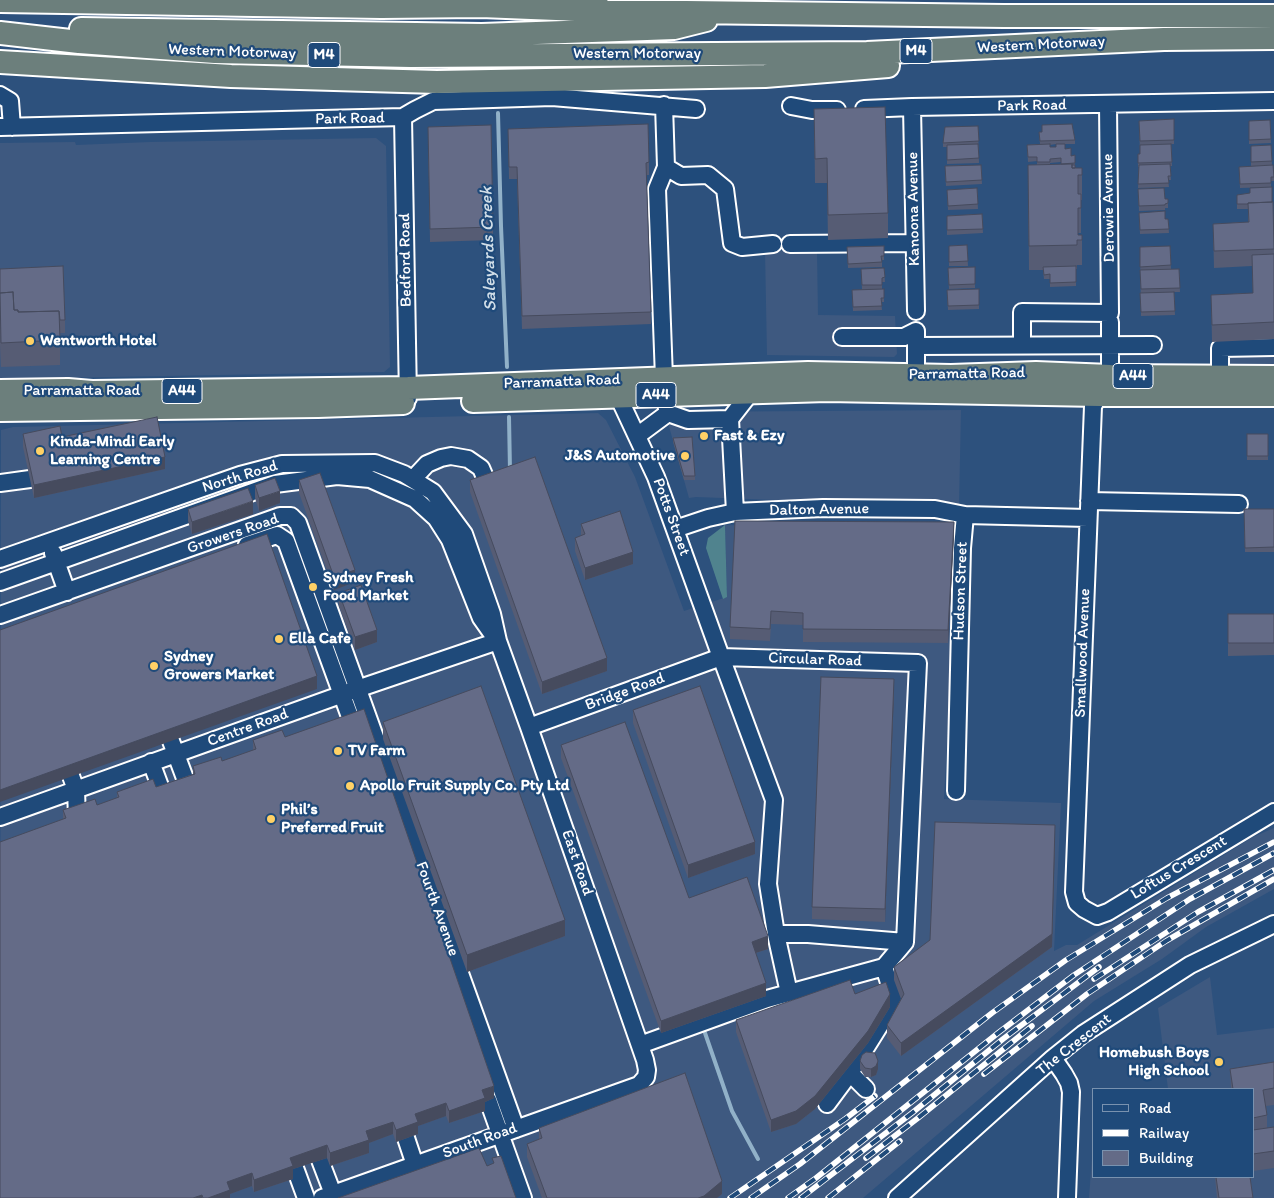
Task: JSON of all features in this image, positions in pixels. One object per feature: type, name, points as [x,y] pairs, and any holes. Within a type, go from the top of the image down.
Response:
[{"type":"highway","name":"Western Motorway","points":[[0,1],[381,7],[481,6],[607,12],[1274,16]]},
{"type":"highway","points":[[513,45],[674,28],[736,12]]},
{"type":"highway","points":[[0,33],[71,29],[145,30],[483,46]]},
{"type":"highway","name":"Western Motorway","points":[[0,33],[98,44],[215,52],[513,45],[867,53],[1164,40],[1274,38]]},
{"type":"highway","points":[[0,62],[250,77],[437,82],[485,90],[765,76],[987,59],[1164,40]]},
{"type":"highway","name":"Parramatta Road","points":[[665,395],[808,373],[916,383]]},
{"type":"highway","name":"Parramatta Road","points":[[0,391],[68,390],[408,396],[618,388],[665,395],[827,390],[916,383],[951,376],[1036,373],[1105,385],[1274,395]]},
{"type":"highway","name":"Parramatta Road","points":[[1105,385],[1220,377],[1274,377]]},
{"type":"highway","name":"Parramatta Road","points":[[0,410],[318,406],[408,396]]},
{"type":"street","points":[[512,89],[552,97],[696,109]]},
{"type":"street","name":"Park Road","points":[[6,127],[404,118],[414,110],[433,101],[485,90]]},
{"type":"street","points":[[0,95],[10,101],[6,127]]},
{"type":"street","name":"Park Road","points":[[791,106],[812,110],[1274,101]]},
{"type":"street","name":"Derowie Avenue","points":[[1105,385],[1110,345],[1108,104]]},
{"type":"street","points":[[637,436],[665,395],[656,189],[666,167],[664,105]]},
{"type":"street","name":"Kanoona Avenue","points":[[912,107],[916,311]]},
{"type":"street","name":"Bedford Road","points":[[404,118],[408,396]]},
{"type":"street","points":[[666,167],[681,176],[708,175],[726,189],[732,242],[742,247],[782,244],[914,242]]},
{"type":"street","points":[[1022,345],[1022,312],[1110,317]]},
{"type":"street","points":[[842,337],[904,336],[1022,345],[1153,345]]},
{"type":"street","points":[[916,338],[916,383]]},
{"type":"street","points":[[1220,377],[1220,348],[1274,347]]},
{"type":"street","name":"Smallwood Avenue","points":[[1084,909],[1077,903],[1074,892],[1088,518],[1093,404],[1105,385]]},
{"type":"street","name":"Potts Street","points":[[618,388],[656,477],[721,657]]},
{"type":"street","points":[[735,512],[730,418],[750,392]]},
{"type":"street","points":[[665,395],[688,420],[730,418]]},
{"type":"street","points":[[413,479],[427,464],[451,456],[468,459],[481,468],[487,482]]},
{"type":"street","name":"North Road","points":[[0,559],[240,476],[282,464],[375,463],[404,474],[433,492],[464,534],[492,614],[498,641]]},
{"type":"street","points":[[0,582],[275,484],[337,476],[370,479],[415,499],[436,518],[450,540],[481,618],[498,641]]},
{"type":"street","points":[[0,483],[30,479]]},
{"type":"street","points":[[1089,501],[1239,504]]},
{"type":"street","name":"Dalton Avenue","points":[[675,529],[708,518],[735,512],[823,508],[935,509],[964,515]]},
{"type":"street","points":[[964,515],[1088,518]]},
{"type":"street","name":"Hudson Street","points":[[956,791],[964,515]]},
{"type":"street","name":"Growers Road","points":[[223,548],[280,516],[291,516],[298,523],[350,692]]},
{"type":"street","name":"Growers Road","points":[[10,617],[167,565],[223,548],[277,535],[286,541],[350,692]]},
{"type":"street","points":[[49,542],[57,563],[61,599]]},
{"type":"street","name":"Centre Road","points":[[0,817],[16,803],[119,767],[151,762],[174,747],[226,728],[262,723],[277,710],[350,692],[498,641]]},
{"type":"street","name":"East Road","points":[[498,641],[640,1045],[647,1070],[646,1077],[639,1085]]},
{"type":"street","points":[[721,657],[774,800],[768,884],[775,930],[789,992]]},
{"type":"street","name":"Bridge Road","points":[[529,727],[721,657]]},
{"type":"street","name":"Circular Road","points":[[721,657],[918,663],[905,938]]},
{"type":"street","points":[[350,692],[353,725]]},
{"type":"street","name":"Fourth Avenue","points":[[350,692],[508,1132]]},
{"type":"street","points":[[262,723],[268,739]]},
{"type":"street","points":[[174,747],[189,788]]},
{"type":"street","points":[[151,762],[164,797]]},
{"type":"street","points":[[74,783],[77,818]]},
{"type":"street","name":"Loftus Crescent","points":[[1084,909],[1097,916],[1108,912],[1231,836],[1274,812]]},
{"type":"street","name":"The Crescent","points":[[897,1198],[1053,1058],[1083,1034],[1172,976],[1274,924]]},
{"type":"street","points":[[775,930],[905,938]]},
{"type":"street","points":[[640,1045],[767,999],[884,967],[905,938]]},
{"type":"street","points":[[826,1104],[850,1073],[894,1001],[884,967]]},
{"type":"street","points":[[1053,1058],[1069,1082],[1067,1198]]},
{"type":"street","points":[[850,1073],[866,1089]]},
{"type":"street","name":"South Road","points":[[327,1196],[639,1085]]},
{"type":"street","points":[[488,1100],[508,1132],[524,1198]]},
{"type":"street","points":[[406,1138],[415,1165]]},
{"type":"street","points":[[320,1160],[327,1196]]},
{"type":"street","points":[[295,1168],[306,1198]]},
{"type":"shaded area","points":[[376,138],[386,146],[390,367],[384,372],[0,379],[0,143],[75,142],[76,145]]},
{"type":"shaded area","points":[[765,251],[817,251],[818,315],[895,316],[897,354],[894,357],[767,355]]},
{"type":"shaded area","points":[[1210,350],[1274,351],[1274,365],[1210,364]]},
{"type":"shaded area","points":[[961,410],[959,507],[689,498],[665,412]]},
{"type":"shaded area","points":[[598,413],[606,420],[635,477],[684,611],[727,597],[725,525],[958,531],[944,799],[1061,803],[1054,951],[1066,945],[1077,945],[1253,837],[1274,828],[1274,889],[1206,927],[1162,959],[1094,1001],[863,1198],[0,1198],[1,430],[13,427]]},
{"type":"shaded area","name":"Homebush Boys High School","points":[[1210,977],[1217,1035],[1274,1028],[1274,1198],[1089,1198],[1092,1158],[1092,1178],[1254,1178],[1254,1088],[1168,1088],[1158,1008]]},
{"type":"green space","points":[[725,525],[727,597],[723,599],[706,548],[708,538]]},
{"type":"building","points":[[885,107],[888,213],[828,215],[827,158],[815,159],[814,109]]},
{"type":"building","points":[[1174,119],[1174,140],[1140,141],[1139,121]]},
{"type":"building","points":[[1270,120],[1271,139],[1249,140],[1249,121]]},
{"type":"building","points":[[648,124],[649,162],[646,163],[651,312],[522,316],[517,167],[509,167],[508,129]]},
{"type":"building","points":[[1072,124],[1075,140],[1040,141],[1039,132],[1042,132],[1042,125]]},
{"type":"building","points":[[491,125],[493,227],[430,229],[428,127]]},
{"type":"building","points":[[978,126],[979,141],[943,143],[945,127]]},
{"type":"building","points":[[978,144],[979,158],[947,160],[947,145]]},
{"type":"building","points":[[1050,144],[1050,147],[1056,147],[1056,144],[1065,144],[1065,149],[1071,148],[1071,156],[1075,155],[1075,163],[1061,164],[1061,158],[1050,159],[1050,162],[1037,162],[1037,157],[1028,157],[1027,145]]},
{"type":"building","points":[[1171,144],[1172,162],[1138,163],[1140,145]]},
{"type":"building","points":[[1271,145],[1272,161],[1251,162],[1251,146]]},
{"type":"building","points":[[1072,164],[1072,168],[1082,168],[1082,175],[1078,175],[1078,194],[1081,194],[1081,208],[1078,208],[1078,235],[1082,235],[1082,240],[1077,240],[1077,245],[1029,246],[1028,165]]},
{"type":"building","points":[[1170,164],[1171,176],[1168,176],[1169,183],[1138,184],[1139,165]]},
{"type":"building","points":[[981,165],[982,180],[946,182],[945,166]]},
{"type":"building","points":[[1273,165],[1274,177],[1271,177],[1271,183],[1240,184],[1239,167]]},
{"type":"building","points":[[1272,187],[1272,202],[1237,204],[1237,195],[1250,193],[1250,188]]},
{"type":"building","points":[[977,188],[978,204],[948,206],[947,190]]},
{"type":"building","points":[[1164,188],[1165,199],[1168,199],[1168,203],[1165,205],[1139,206],[1138,189]]},
{"type":"building","points":[[1273,202],[1274,249],[1214,251],[1213,224],[1249,222],[1248,203]]},
{"type":"building","points":[[1165,211],[1165,219],[1168,219],[1169,229],[1140,230],[1139,213]]},
{"type":"building","points":[[982,214],[983,229],[947,230],[947,216]]},
{"type":"building","points":[[967,245],[968,261],[949,262],[949,246]]},
{"type":"building","points":[[884,246],[884,256],[881,256],[882,262],[848,264],[847,247]]},
{"type":"building","points":[[1170,246],[1171,265],[1140,267],[1140,247]]},
{"type":"building","points":[[1274,254],[1274,322],[1212,325],[1211,295],[1253,293],[1252,255]]},
{"type":"building","points":[[63,266],[65,320],[60,320],[59,311],[18,312],[18,310],[14,310],[13,292],[0,293],[0,269]]},
{"type":"building","points":[[1076,266],[1076,282],[1050,283],[1050,274],[1044,275],[1043,267]]},
{"type":"building","points":[[975,267],[975,284],[949,285],[948,268]]},
{"type":"building","points":[[884,268],[885,277],[882,278],[882,285],[862,285],[861,269]]},
{"type":"building","points":[[1179,269],[1180,288],[1141,289],[1140,270]]},
{"type":"building","points":[[884,289],[884,298],[881,298],[882,306],[853,307],[852,290]]},
{"type":"building","points":[[979,289],[979,305],[948,306],[947,290]]},
{"type":"building","points":[[13,292],[14,310],[18,310],[18,312],[59,311],[60,340],[1,343],[0,293]]},
{"type":"building","points":[[1174,292],[1175,311],[1141,312],[1140,293]]},
{"type":"building","points":[[157,417],[165,457],[34,485],[23,434],[60,426],[62,437]]},
{"type":"building","points":[[1247,434],[1268,434],[1268,456],[1247,456]]},
{"type":"building","points":[[692,437],[695,476],[684,476],[673,438]]},
{"type":"building","points":[[535,457],[607,658],[542,682],[470,480]]},
{"type":"building","points":[[320,473],[355,570],[334,577],[299,480]]},
{"type":"building","points":[[275,478],[280,491],[259,498],[255,485]]},
{"type":"building","points":[[248,488],[253,501],[192,522],[188,509]]},
{"type":"building","points":[[1244,509],[1274,509],[1274,547],[1245,548]]},
{"type":"building","points":[[620,511],[633,552],[585,568],[575,538],[585,534],[581,524]]},
{"type":"building","points":[[735,521],[954,522],[948,630],[803,629],[803,613],[771,611],[770,629],[730,627]]},
{"type":"building","name":"Sydney Growers Market","points":[[267,534],[317,676],[0,790],[0,630]]},
{"type":"building","points":[[361,585],[377,630],[355,637],[339,593]]},
{"type":"building","points":[[1228,614],[1274,614],[1274,643],[1228,643]]},
{"type":"building","points":[[821,677],[894,679],[885,909],[812,907]]},
{"type":"building","points":[[481,686],[565,920],[467,955],[383,722]]},
{"type":"building","points":[[700,686],[755,842],[688,865],[633,710]]},
{"type":"building","points":[[364,709],[494,1086],[482,1090],[485,1098],[449,1111],[446,1103],[415,1114],[418,1122],[396,1130],[393,1122],[366,1131],[369,1140],[330,1153],[327,1145],[290,1158],[293,1166],[254,1180],[252,1173],[227,1182],[230,1190],[208,1198],[203,1198],[202,1195],[193,1198],[0,1198],[0,842],[66,818],[63,810],[95,799],[97,805],[119,797],[117,792],[153,779],[156,787],[195,774],[193,766],[221,757],[222,761],[256,749],[253,740],[282,730],[285,737]]},
{"type":"building","points":[[625,722],[689,898],[747,877],[768,936],[752,942],[766,983],[661,1021],[561,745]]},
{"type":"building","points":[[935,822],[1055,825],[1052,934],[901,1043],[887,1025],[904,994],[894,967],[930,940]]},
{"type":"building","points":[[850,980],[855,994],[886,982],[890,994],[868,1031],[815,1096],[796,1111],[771,1120],[736,1020]]},
{"type":"building","points":[[866,1052],[875,1053],[878,1061],[876,1066],[871,1069],[865,1068],[860,1061],[862,1055]]},
{"type":"building","points":[[1274,1062],[1274,1088],[1263,1090],[1267,1115],[1254,1118],[1254,1088],[1233,1088],[1230,1069]]},
{"type":"building","points":[[685,1073],[722,1181],[704,1196],[698,1198],[547,1198],[527,1144],[542,1138],[539,1128]]},
{"type":"building","points":[[1274,1127],[1274,1151],[1254,1154],[1254,1130]]},
{"type":"building","points":[[479,1148],[487,1166],[494,1163],[492,1158],[501,1156],[516,1198],[338,1198]]},
{"type":"building","points":[[1216,1178],[1250,1178],[1253,1198],[1219,1198]]},
{"type":"waterway","name":"Saleyards Creek","points":[[498,113],[507,367]]},
{"type":"waterway","name":"Saleyards Creek","points":[[509,417],[510,471]]},
{"type":"waterway","name":"Saleyards Creek","points":[[705,1033],[732,1111],[758,1159]]},
{"type":"railway","points":[[751,1198],[800,1164],[992,1013],[1066,960],[1167,898],[1274,842]]},
{"type":"railway","points":[[788,1198],[1074,975],[1190,899],[1274,853]]},
{"type":"railway","points":[[1094,979],[1198,912],[1274,870]]},
{"type":"railway","points":[[984,1074],[1087,994],[1166,941],[1274,879]]},
{"type":"railway","points":[[801,1198],[912,1113],[1003,1039],[1099,967]]},
{"type":"railway","points":[[866,1158],[1032,1026]]},
{"type":"railway","points":[[730,1198],[845,1119],[875,1096]]},
{"type":"railway","points":[[828,1198],[900,1141]]},
{"type":"place","name":"Wentworth Hotel","points":[[30,341]]},
{"type":"place","name":"Fast & Ezy","points":[[704,436]]},
{"type":"place","name":"Kinda-Mindi Early Learning Centre","points":[[40,451]]},
{"type":"place","name":"J&S Automotive","points":[[685,456]]},
{"type":"place","name":"Sydney Fresh Food Market","points":[[313,587]]},
{"type":"place","name":"Ella Cafe","points":[[279,639]]},
{"type":"place","name":"Sydney Growers Market","points":[[154,666]]},
{"type":"place","name":"TV Farm","points":[[338,751]]},
{"type":"place","name":"Apollo Fruit Supply Co. Pty Ltd","points":[[350,786]]},
{"type":"place","name":"Phil’s Preferred Fruit","points":[[271,819]]},
{"type":"place","name":"Homebush Boys High School","points":[[1219,1062]]}]
